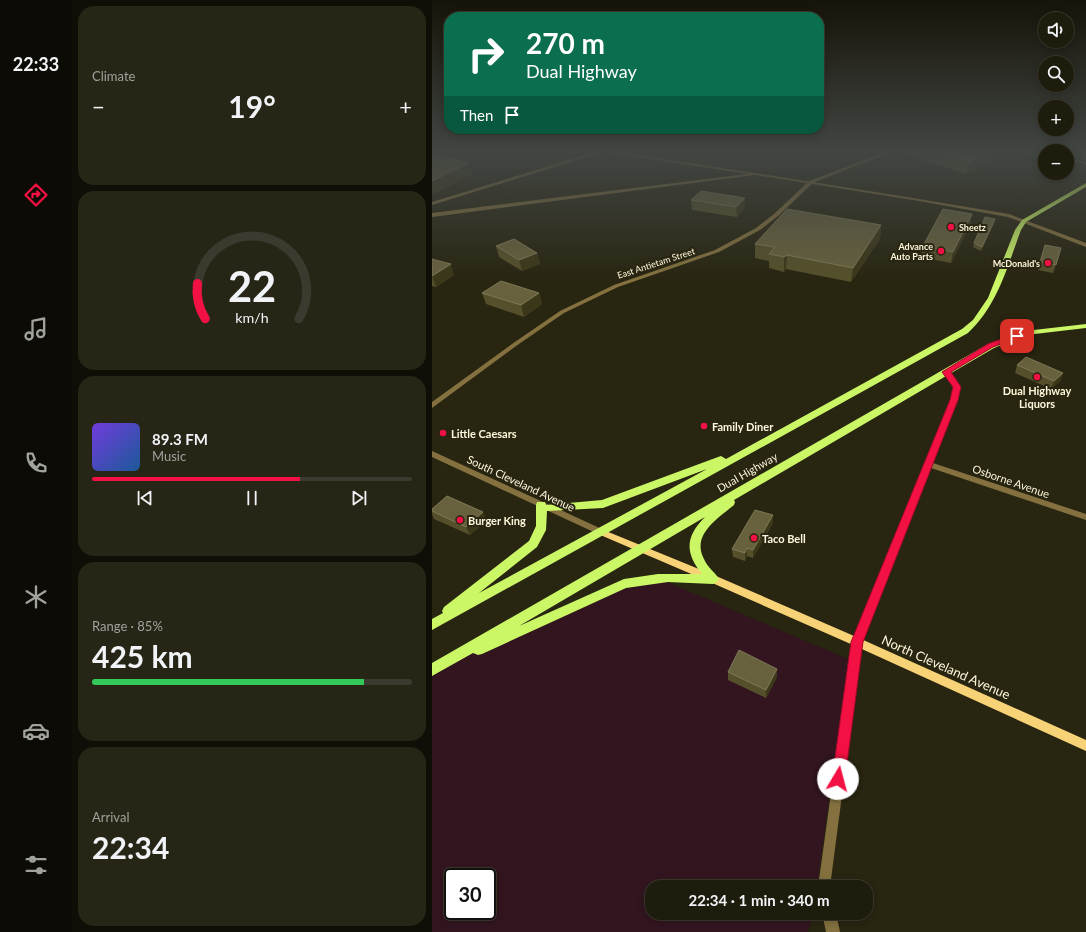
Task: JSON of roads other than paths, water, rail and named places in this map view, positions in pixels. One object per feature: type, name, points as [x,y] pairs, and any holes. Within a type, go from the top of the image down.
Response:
[{"type":"main road","points":[[1024,221],[1070,194]]},
{"type":"main road","name":"Dual Highway","points":[[432,624],[975,324],[984,312],[992,297],[1011,246],[1024,221]]},
{"type":"main road","name":"Dual Highway","points":[[432,670],[991,346],[1009,338],[1048,330],[1086,326]]},
{"type":"main road","points":[[432,624],[533,544],[540,535],[545,506],[603,504],[690,472],[771,438]]},
{"type":"main road","points":[[713,579],[699,562],[695,552],[694,542],[696,534],[705,523],[751,484]]},
{"type":"main road","name":"North Cleveland Avenue","points":[[601,532],[857,642],[1086,746]]},
{"type":"main road","points":[[432,670],[624,584],[647,578],[665,577],[713,579]]},
{"type":"street","points":[[432,204],[462,194]]},
{"type":"street","points":[[432,215],[594,194]]},
{"type":"street","name":"East Antietam Street","points":[[432,406],[514,345],[562,312],[616,286],[719,251],[758,229],[776,215],[798,194]]},
{"type":"street","points":[[888,194],[1009,216],[1086,245]]},
{"type":"street","points":[[825,880],[857,642],[954,400],[957,387],[946,372]]},
{"type":"street","name":"South Cleveland Avenue","points":[[432,454],[601,532]]},
{"type":"street","name":"Osborne Avenue","points":[[929,465],[1086,517]]},
{"type":"street","points":[[830,920],[833,932]]},
{"type":"place","name":"Sheetz","points":[[951,227]]},
{"type":"place","name":"Advance Auto Parts","points":[[941,251]]},
{"type":"place","name":"McDonald's","points":[[1048,263]]},
{"type":"place","name":"Dual Highway Liquors","points":[[1037,377]]},
{"type":"place","name":"Family Diner","points":[[704,426]]},
{"type":"place","name":"Little Caesars","points":[[443,433]]},
{"type":"place","name":"Burger King","points":[[460,520]]},
{"type":"place","name":"Taco Bell","points":[[754,538]]}]
